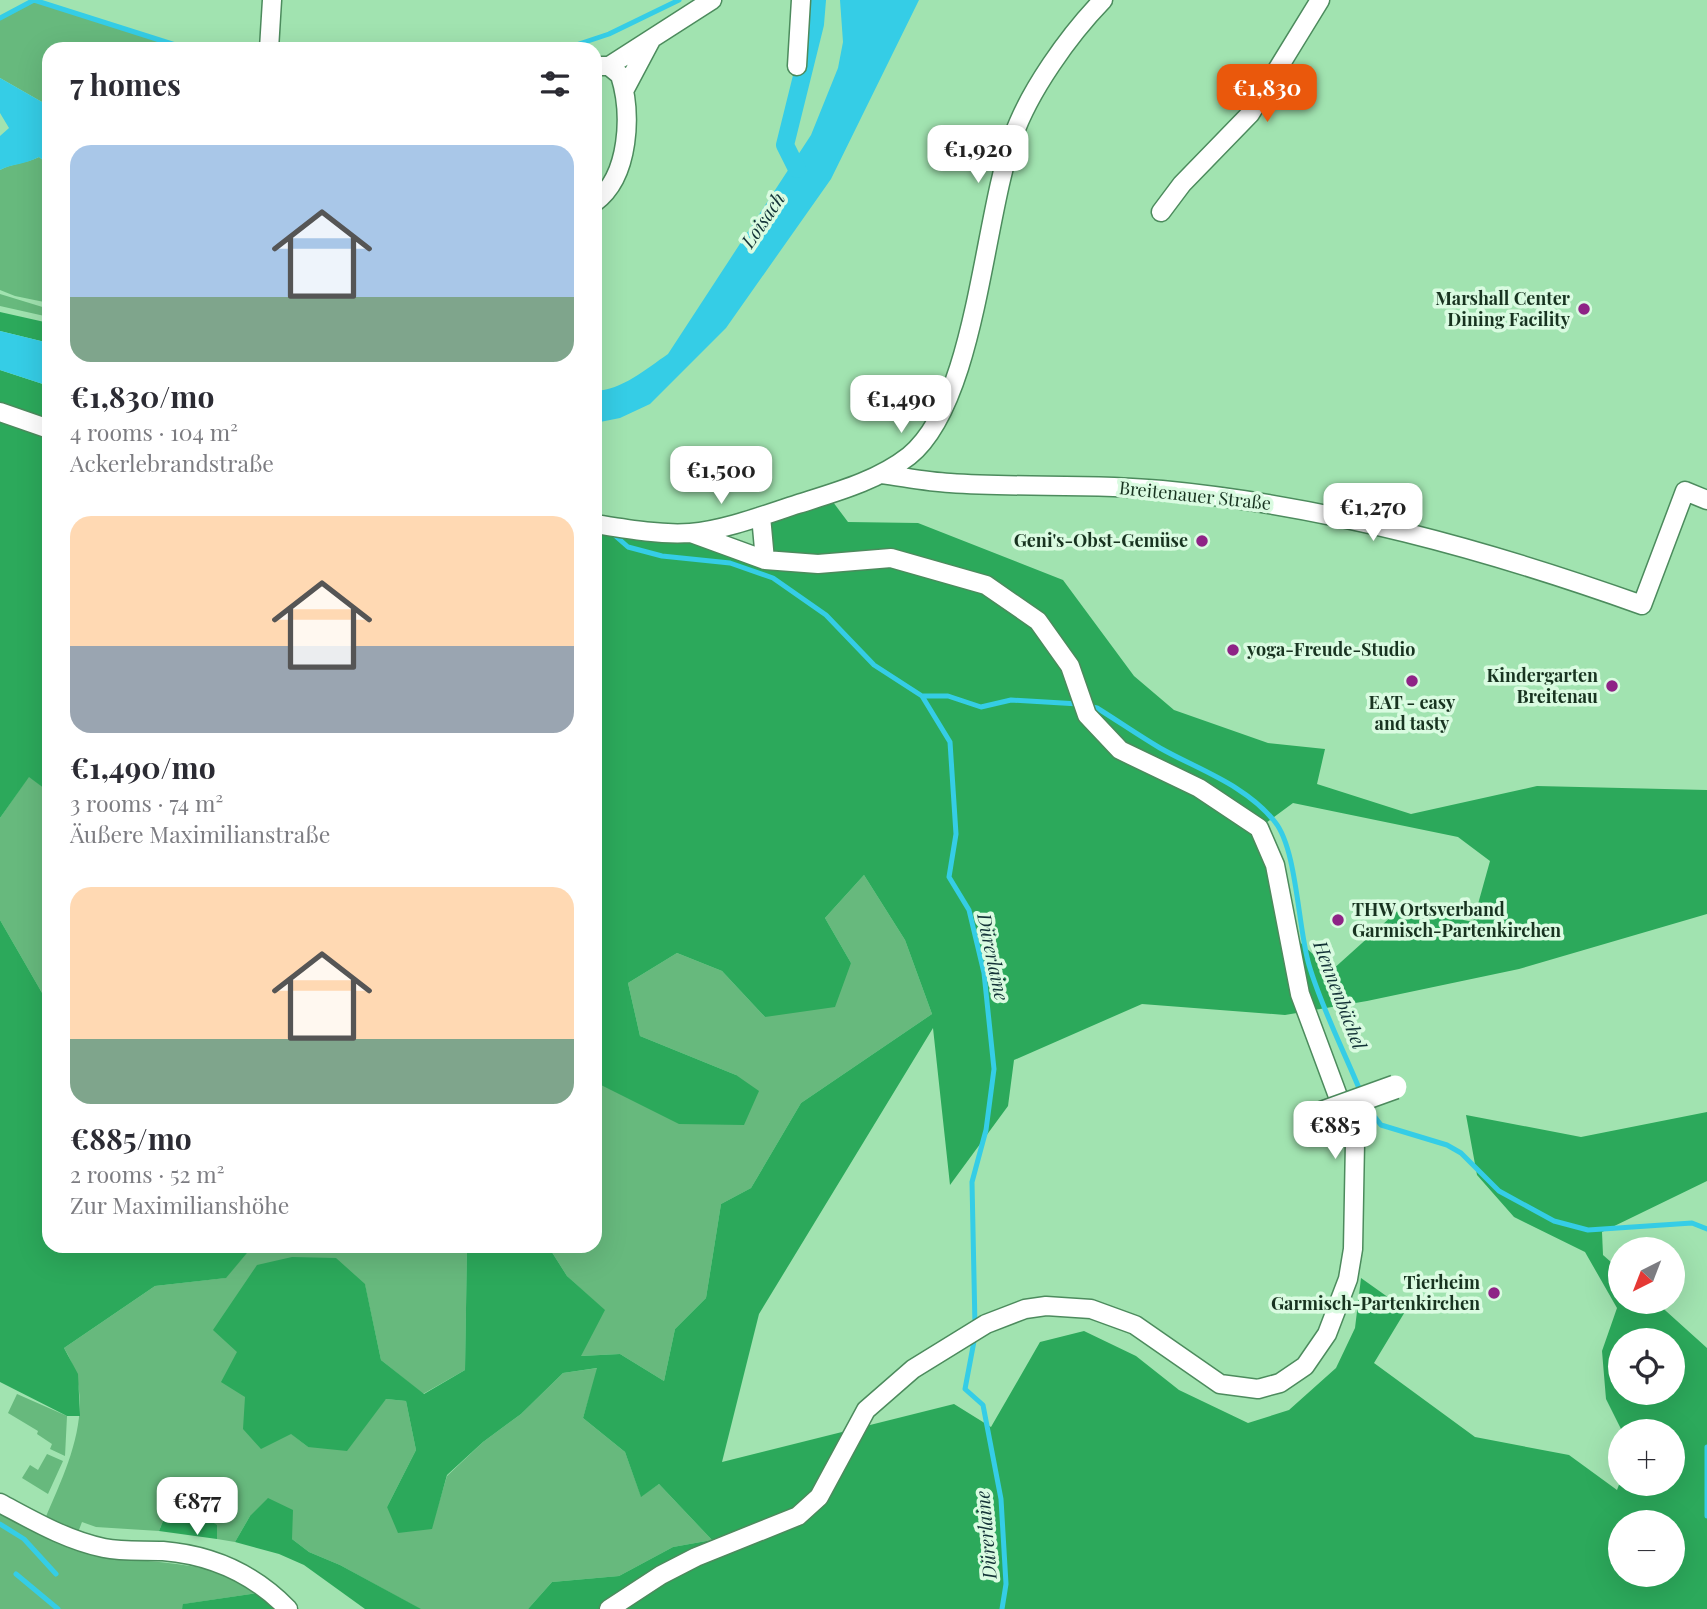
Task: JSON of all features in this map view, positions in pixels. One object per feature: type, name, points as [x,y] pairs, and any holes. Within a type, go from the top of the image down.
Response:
[{"type":"main road","points":[[1306,1119],[1395,1087]]},
{"type":"street","points":[[269,42],[272,0]]},
{"type":"street","points":[[602,66],[712,0]]},
{"type":"street","points":[[797,66],[801,0]]},
{"type":"street","points":[[602,525],[632,530],[691,533],[761,516],[881,474],[911,454],[940,415],[955,379],[969,331],[996,192],[1013,136],[1030,99],[1103,0]]},
{"type":"street","points":[[1161,212],[1182,184],[1250,114],[1320,0]]},
{"type":"street","points":[[625,89],[652,38]]},
{"type":"street","points":[[602,66],[620,75],[625,89],[626,134],[613,185],[602,195]]},
{"type":"street","points":[[0,412],[42,427]]},
{"type":"street","name":"Breitenauer Straße","points":[[881,474],[949,483],[1159,490],[1320,512],[1405,530],[1499,556],[1642,606],[1685,491],[1707,500]]},
{"type":"street","points":[[761,516],[765,560]]},
{"type":"street","points":[[609,1609],[661,1575],[696,1557],[798,1516],[819,1497],[866,1410],[913,1369],[986,1324],[1025,1309],[1046,1306],[1091,1309],[1135,1325],[1220,1384],[1258,1389],[1280,1383],[1305,1366],[1327,1334],[1348,1279],[1353,1249],[1355,1142],[1300,994],[1275,865],[1259,828],[1199,788],[1120,750],[1087,715],[1070,666],[1038,621],[986,585],[891,558],[818,564],[765,560],[691,533]]},
{"type":"street","points":[[0,1503],[70,1540],[108,1549],[167,1552],[211,1560],[241,1571],[271,1591],[288,1609]]},
{"type":"green space","points":[[34,0],[166,42],[42,42],[42,102],[0,78],[0,18]]},
{"type":"green space","points":[[39,157],[42,159],[42,302],[0,290],[0,170]]},
{"type":"green space","points":[[0,294],[42,307],[42,315],[0,306]]},
{"type":"green space","points":[[0,312],[42,321],[42,341],[0,331]]},
{"type":"green space","points":[[0,370],[42,384],[42,787],[29,777],[0,818]]},
{"type":"green space","points":[[827,494],[848,522],[918,523],[1063,580],[1134,676],[1174,710],[1268,743],[1325,749],[1317,784],[1411,814],[1537,786],[1707,790],[1707,914],[1519,969],[1285,1015],[1142,1004],[1014,1060],[1008,1106],[950,1185],[933,1028],[759,1314],[722,1462],[954,1404],[991,1427],[1040,1342],[1084,1331],[1136,1356],[1179,1390],[1248,1423],[1289,1410],[1336,1368],[1355,1328],[1361,1278],[1406,1310],[1374,1363],[1475,1437],[1569,1455],[1608,1483],[1608,1496],[1685,1496],[1685,1419],[1616,1419],[1609,1405],[1685,1405],[1685,1328],[1707,1348],[1707,1609],[528,1609],[552,1582],[619,1576],[673,1547],[712,1540],[659,1484],[641,1497],[625,1452],[583,1418],[597,1368],[563,1373],[521,1414],[483,1442],[447,1475],[432,1529],[398,1533],[387,1507],[416,1450],[406,1401],[386,1399],[347,1451],[308,1447],[291,1434],[261,1449],[243,1429],[245,1397],[221,1382],[237,1352],[213,1330],[257,1265],[292,1257],[336,1258],[365,1284],[381,1360],[424,1394],[465,1370],[467,1253],[552,1253],[567,1276],[605,1310],[581,1356],[620,1354],[664,1381],[675,1329],[706,1298],[721,1204],[751,1188],[801,1103],[932,1014],[905,940],[864,875],[825,918],[851,963],[835,1007],[765,1017],[722,971],[677,953],[628,983],[640,1036],[736,1075],[759,1091],[744,1125],[679,1124],[602,1086],[602,525],[691,533],[765,560],[761,516]],"holes":[[[1293,803],[1458,837],[1490,861],[1473,922],[1402,907],[1331,971],[1288,931],[1259,828]]]},
{"type":"green space","points":[[29,776],[42,786],[42,993],[0,920],[0,818]]},
{"type":"green space","points":[[864,875],[905,940],[932,1014],[801,1103],[751,1188],[721,1204],[706,1298],[675,1329],[664,1381],[620,1354],[580,1356],[604,1310],[567,1276],[552,1253],[602,1253],[602,1082],[736,1075],[640,1036],[628,983],[677,953],[722,971],[765,1017],[851,963],[825,918]]},
{"type":"green space","points":[[0,920],[42,993],[42,1253],[247,1253],[226,1278],[155,1286],[64,1348],[78,1374],[80,1416],[67,1416],[0,1382]]},
{"type":"green space","points":[[1707,1112],[1707,1181],[1602,1232],[1603,1255],[1608,1259],[1608,1292],[1585,1252],[1514,1217],[1477,1175],[1466,1115],[1581,1137]]},
{"type":"green space","points":[[247,1253],[467,1253],[465,1370],[423,1394],[381,1360],[365,1285],[237,1352],[245,1397],[308,1447],[386,1399],[406,1401],[416,1450],[387,1507],[431,1529],[447,1476],[483,1442],[521,1414],[563,1373],[598,1368],[583,1418],[625,1452],[641,1496],[659,1484],[712,1540],[673,1547],[619,1576],[552,1582],[528,1609],[420,1609],[340,1565],[309,1552],[292,1539],[250,1516],[235,1542],[217,1539],[217,1525],[165,1516],[159,1531],[96,1527],[82,1522],[77,1535],[45,1519],[70,1456],[79,1412],[79,1391],[74,1369],[64,1348],[155,1286],[225,1278]]},
{"type":"green space","points":[[1615,1314],[1669,1314],[1685,1328],[1610,1328]]},
{"type":"green space","points":[[1608,1334],[1608,1403],[1606,1399],[1602,1351]]},
{"type":"green space","points":[[17,1394],[67,1416],[65,1456],[50,1449],[52,1444],[37,1434],[38,1431],[8,1413]]},
{"type":"green space","points":[[47,1454],[63,1461],[48,1494],[22,1478],[30,1465],[38,1470]]},
{"type":"green space","points":[[268,1498],[293,1510],[292,1539],[309,1552],[340,1565],[421,1609],[365,1609],[304,1565],[279,1554],[235,1542],[250,1516]]},
{"type":"green space","points":[[175,1506],[195,1511],[217,1525],[217,1539],[159,1531],[165,1516]]},
{"type":"green space","points":[[0,1512],[42,1536],[75,1550],[203,1569],[229,1577],[257,1593],[184,1604],[182,1609],[0,1609]]},
{"type":"green space","points":[[257,1593],[276,1609],[182,1609],[183,1604]]},
{"type":"water","name":"Loisach","points":[[840,0],[919,0],[831,179],[726,328],[650,404],[620,418],[602,422],[602,390],[624,383],[668,354],[811,135],[838,68],[843,42]]},
{"type":"water","points":[[0,78],[42,102],[42,159],[39,157],[0,170],[0,136],[9,128],[0,113]]},
{"type":"water","points":[[0,331],[42,341],[42,384],[0,370]]},
{"type":"waterway","points":[[0,18],[34,0],[166,42]]},
{"type":"waterway","points":[[585,42],[609,34],[679,0]]},
{"type":"waterway","points":[[797,169],[785,145],[815,24],[817,0]]},
{"type":"waterway","name":"Dürerlaine","points":[[611,532],[628,547],[662,556],[730,563],[773,578],[826,615],[874,665],[922,696],[950,742],[956,834],[949,877],[969,910],[984,973],[994,1069],[986,1130],[972,1182],[975,1326]]},
{"type":"waterway","name":"Hennenbächel","points":[[922,696],[948,696],[981,707],[1011,700],[1079,704]]},
{"type":"waterway","name":"Hennenbächel","points":[[1088,706],[1097,708],[1160,748],[1236,788],[1275,822],[1282,834],[1293,869],[1305,949],[1314,981],[1361,1093]]},
{"type":"waterway","name":"Hennenbächel","points":[[1364,1103],[1381,1125],[1447,1145],[1461,1153],[1499,1191],[1554,1221],[1588,1230],[1692,1223],[1707,1229]]},
{"type":"waterway","name":"Dürerlaine","points":[[975,1336],[965,1389],[983,1405],[1001,1499],[1006,1584],[1002,1609]]},
{"type":"waterway","name":"Hennenbächel","points":[[1707,1447],[1707,1516]]},
{"type":"waterway","points":[[0,1524],[24,1539],[56,1574]]},
{"type":"waterway","points":[[16,1574],[58,1609]]},
{"type":"place","name":"Marshall Center Dining Facility","points":[[1584,309]]},
{"type":"place","name":"Geni's-Obst-Gemüse","points":[[1202,541]]},
{"type":"place","name":"yoga-Freude-Studio","points":[[1233,650]]},
{"type":"place","name":"EAT - easy and tasty","points":[[1412,681]]},
{"type":"place","name":"Kindergarten Breitenau","points":[[1612,686]]},
{"type":"place","name":"THW Ortsverband Garmisch-Partenkirchen","points":[[1338,920]]},
{"type":"place","name":"Tierheim Garmisch-Partenkirchen","points":[[1494,1293]]}]
